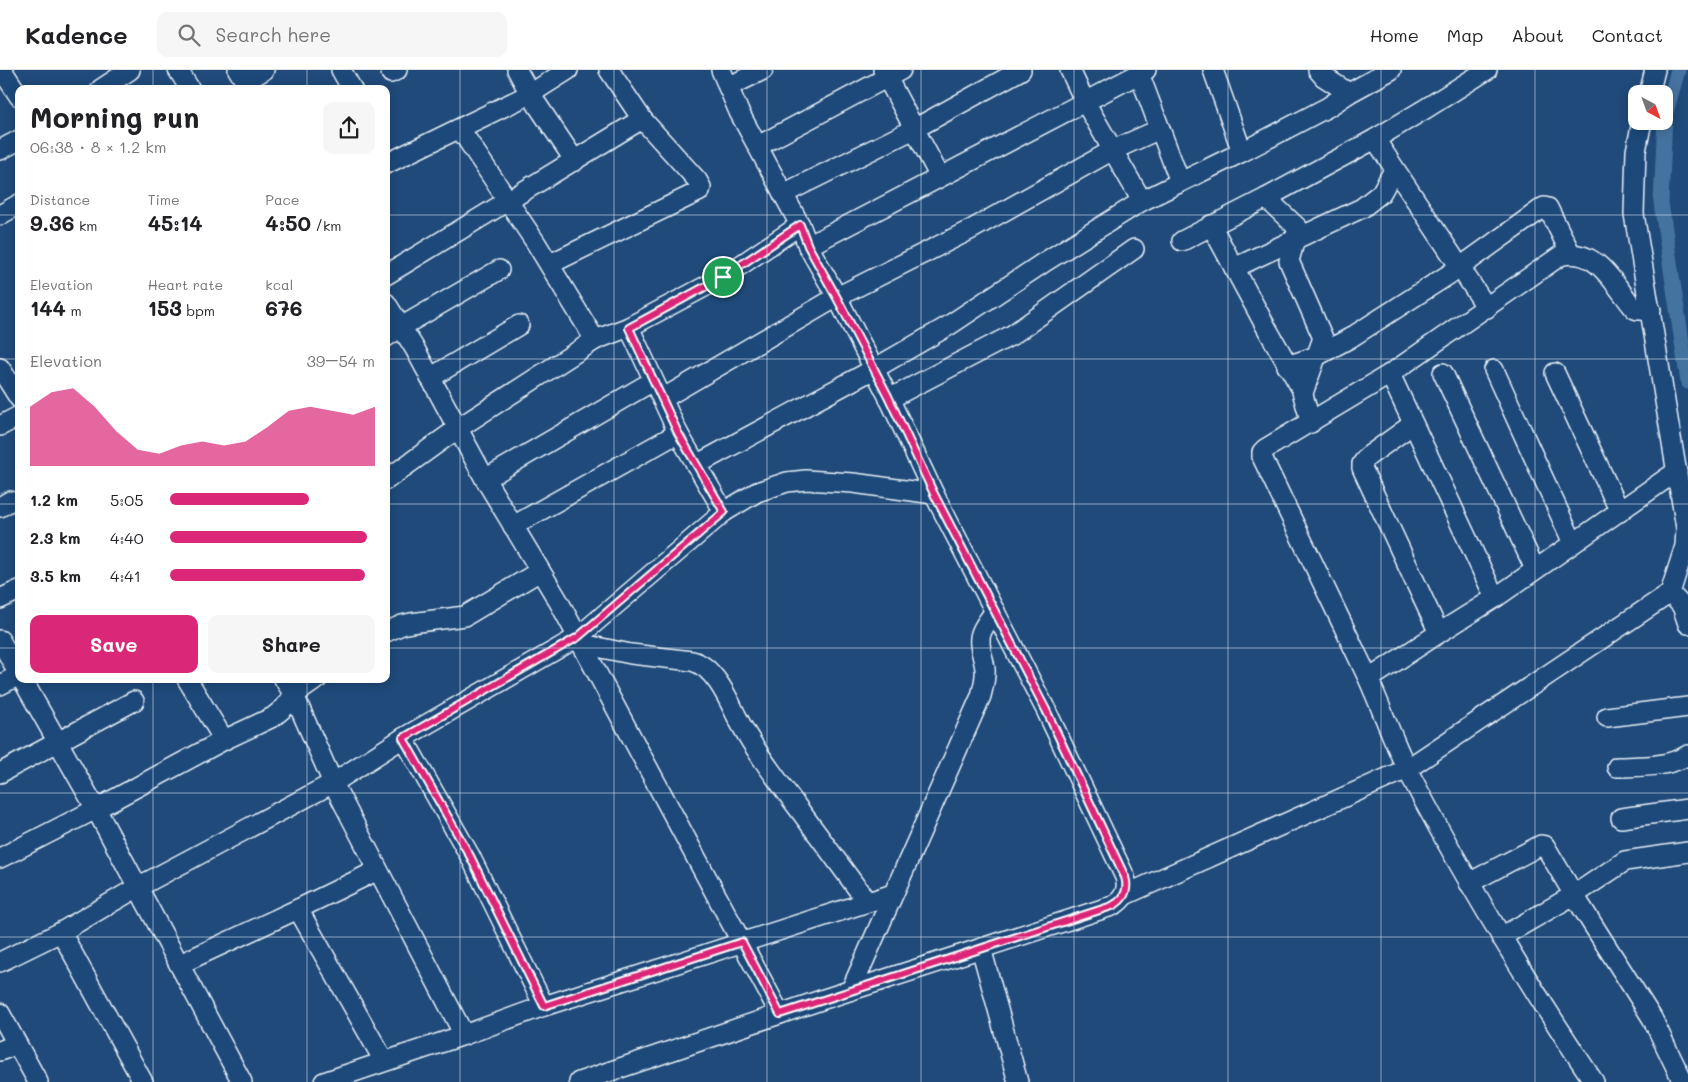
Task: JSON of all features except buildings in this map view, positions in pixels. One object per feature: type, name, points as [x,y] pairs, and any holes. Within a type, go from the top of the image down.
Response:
[{"type":"street","points":[[107,85],[130,70]]},
{"type":"street","points":[[178,70],[187,85]]},
{"type":"street","points":[[244,80],[264,70]]},
{"type":"street","points":[[341,70],[350,85]]},
{"type":"street","points":[[517,70],[530,94],[575,161]]},
{"type":"street","points":[[390,158],[460,129],[530,94],[568,70]]},
{"type":"street","points":[[550,264],[700,191],[697,180],[642,119],[609,70]]},
{"type":"street","points":[[721,70],[739,112],[874,369],[934,494],[1046,710],[1125,877],[1127,883],[1125,895]]},
{"type":"street","points":[[728,87],[763,70]]},
{"type":"street","points":[[783,194],[914,129],[1022,70]]},
{"type":"street","points":[[1070,70],[1085,102],[1142,201]]},
{"type":"street","points":[[1213,70],[1242,152]]},
{"type":"street","points":[[1318,70],[1324,77],[1350,93]]},
{"type":"street","points":[[696,465],[874,369],[954,323],[1142,201],[1328,107],[1391,70]]},
{"type":"street","points":[[1182,241],[1266,198],[1375,138],[1425,109],[1485,70]]},
{"type":"street","points":[[1651,85],[1655,70]]},
{"type":"street","points":[[808,246],[1142,71],[1160,129],[1180,182]]},
{"type":"street","points":[[758,146],[890,72],[914,129],[940,177]]},
{"type":"street","points":[[8,76],[15,89]]},
{"type":"street","points":[[390,273],[642,119]]},
{"type":"street","points":[[460,129],[550,264],[595,340]]},
{"type":"street","points":[[662,399],[837,298],[972,229],[1113,150],[1160,129]]},
{"type":"street","points":[[579,1082],[851,990],[1117,904],[1125,895],[1407,769],[1670,593],[1686,537],[1677,471],[1634,214],[1636,151],[1640,130]]},
{"type":"street","points":[[1375,138],[1394,170],[1486,308]]},
{"type":"street","points":[[0,150],[15,142]]},
{"type":"street","points":[[1234,268],[1370,203],[1381,193],[1394,170]]},
{"type":"street","points":[[1266,198],[1298,226],[1289,261],[1323,335],[1323,341],[1303,394]]},
{"type":"street","points":[[0,215],[15,206]]},
{"type":"street","points":[[1287,366],[1317,356],[1350,338],[1459,268],[1544,207],[1549,210],[1571,254]]},
{"type":"street","points":[[390,477],[457,428],[595,340],[629,328],[723,277],[800,225]]},
{"type":"street","points":[[1211,225],[1303,394],[1311,423]]},
{"type":"street","points":[[889,399],[1012,335],[1134,249]]},
{"type":"street","points":[[1594,1082],[1501,937],[1469,883],[1407,769],[1368,679],[1262,457],[1262,452],[1390,374],[1554,260],[1571,254],[1589,259],[1606,270],[1635,309],[1651,310]]},
{"type":"street","points":[[393,332],[499,270]]},
{"type":"street","points":[[390,320],[393,332],[415,349],[485,479],[580,640],[780,1014]]},
{"type":"street","points":[[430,378],[519,325]]},
{"type":"street","points":[[629,328],[678,433],[724,512]]},
{"type":"street","points":[[0,368],[15,392]]},
{"type":"street","points":[[1494,370],[1573,543]]},
{"type":"street","points":[[1555,372],[1620,512]]},
{"type":"street","points":[[1443,373],[1535,569]]},
{"type":"street","points":[[1390,374],[1495,598]]},
{"type":"street","points":[[485,479],[654,381]]},
{"type":"street","points":[[0,426],[15,418]]},
{"type":"street","points":[[1413,424],[1366,457],[1362,468],[1439,633]]},
{"type":"street","points":[[513,526],[678,433]]},
{"type":"street","points":[[1368,679],[1495,598],[1677,471]]},
{"type":"street","points":[[0,962],[61,932],[138,887],[332,783],[403,738],[580,640],[724,512],[757,492],[787,482],[829,481],[934,494]]},
{"type":"street","points":[[390,630],[411,623],[465,616],[540,571]]},
{"type":"street","points":[[0,599],[15,592]]},
{"type":"street","points":[[1670,593],[1682,606],[1688,624]]},
{"type":"street","points":[[851,990],[980,696],[985,682],[985,669],[980,636],[995,611]]},
{"type":"street","points":[[0,640],[15,667]]},
{"type":"street","points":[[580,640],[631,654],[698,662],[708,668],[762,758],[867,902]]},
{"type":"street","points":[[0,685],[15,676]]},
{"type":"street","points":[[24,683],[96,809],[242,1082]]},
{"type":"street","points":[[189,683],[224,740]]},
{"type":"street","points":[[286,683],[294,695],[332,783],[464,1035]]},
{"type":"street","points":[[0,858],[224,740],[273,717],[284,708],[294,695],[311,683]]},
{"type":"street","points":[[0,773],[134,701]]},
{"type":"street","points":[[1607,717],[1688,707]]},
{"type":"street","points":[[403,738],[482,878],[544,1006]]},
{"type":"street","points":[[1617,767],[1662,765],[1677,762],[1688,755]]},
{"type":"street","points":[[1621,818],[1688,809]]},
{"type":"street","points":[[1469,883],[1543,845],[1652,1018],[1683,1082]]},
{"type":"street","points":[[1501,937],[1574,895],[1626,861],[1688,852]]},
{"type":"street","points":[[180,964],[378,870]]},
{"type":"street","points":[[324,1082],[544,1006],[894,894]]},
{"type":"street","points":[[298,909],[384,1061]]},
{"type":"street","points":[[61,932],[142,1082]]},
{"type":"street","points":[[981,948],[1018,1082]]},
{"type":"street","points":[[0,1013],[9,1047],[38,1082]]},
{"type":"waterway","points":[[1678,70],[1665,116],[1661,203],[1688,382]]},
{"type":"route","points":[[800,225],[808,246],[888,396],[934,494],[1046,710],[1125,877],[1127,889],[1122,900],[1112,906],[780,1014],[742,942],[544,1006],[486,886],[403,738],[578,637],[724,512],[678,433],[629,328],[723,277],[800,225]]}]
